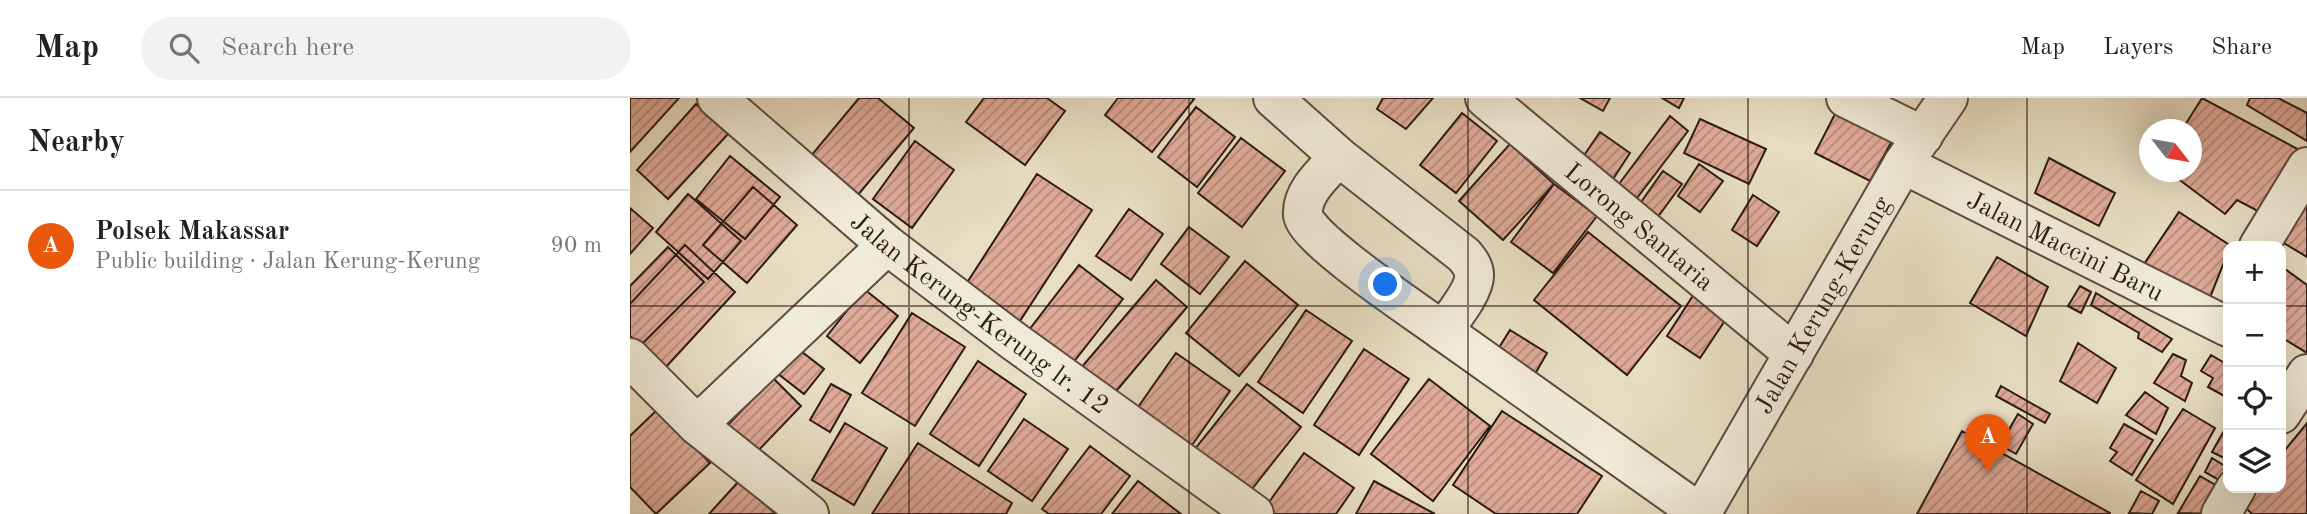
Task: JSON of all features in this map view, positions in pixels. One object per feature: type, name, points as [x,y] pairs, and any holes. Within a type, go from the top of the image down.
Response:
[{"type":"street","name":"Jalan Kerung-Kerung lr. 12","points":[[717,98],[887,245],[1015,342],[1254,514]]},
{"type":"street","points":[[1273,98],[1339,157],[1454,246],[1472,265],[1475,277],[1472,284],[1443,331]]},
{"type":"street","name":"Lorong Santaria","points":[[1485,98],[1794,354]]},
{"type":"street","name":"Jalan Maccini Baru","points":[[1846,98],[1913,150],[2223,314]]},
{"type":"street","name":"Jalan Kerung-Kerung","points":[[1701,514],[1913,150],[1948,98]]},
{"type":"street","points":[[1339,157],[1308,193],[1303,211],[1306,224],[1329,246],[1443,331],[1701,514]]},
{"type":"street","points":[[2262,241],[2307,167]]},
{"type":"street","points":[[698,425],[887,245]]},
{"type":"street","points":[[630,358],[698,425],[809,514]]},
{"type":"street","points":[[2286,362],[2307,374],[2286,406]]},
{"type":"street","points":[[2221,514],[2233,493]]},
{"type":"building","points":[[630,98],[679,98],[630,152]]},
{"type":"building","points":[[859,98],[878,98],[914,128],[852,202],[805,163]]},
{"type":"building","points":[[984,98],[1047,98],[1065,111],[1025,165],[966,122]]},
{"type":"building","points":[[1118,98],[1194,99],[1152,152],[1105,115]]},
{"type":"building","points":[[1383,98],[1433,98],[1406,129],[1377,109]]},
{"type":"building","points":[[1580,98],[1610,98],[1603,111]]},
{"type":"building","points":[[1662,98],[1684,98],[1679,108]]},
{"type":"building","points":[[2202,98],[2307,154],[2273,219],[2237,200],[2225,214],[2182,182],[2202,182],[2202,119],[2189,119]]},
{"type":"building","points":[[2250,98],[2278,98],[2307,113],[2307,141],[2247,105]]},
{"type":"building","points":[[696,104],[728,134],[668,199],[637,170]]},
{"type":"building","points":[[1196,107],[1235,137],[1197,187],[1158,157]]},
{"type":"building","points":[[1837,110],[1893,139],[1870,181],[1815,153]]},
{"type":"building","points":[[1462,113],[1497,141],[1456,193],[1420,165]]},
{"type":"building","points":[[1670,116],[1688,131],[1637,198],[1619,184]]},
{"type":"building","points":[[1700,119],[1766,149],[1749,184],[1684,153]]},
{"type":"building","points":[[1600,132],[1630,153],[1613,179],[1583,157]]},
{"type":"building","points":[[1241,138],[1285,171],[1242,227],[1198,193]]},
{"type":"building","points":[[915,141],[954,170],[912,228],[873,199]]},
{"type":"building","points":[[1510,144],[1554,184],[1503,240],[1459,201]]},
{"type":"building","points":[[730,156],[780,197],[745,239],[696,199]]},
{"type":"building","points":[[2049,158],[2115,193],[2099,226],[2035,193]]},
{"type":"building","points":[[1699,164],[1723,181],[1700,212],[1678,196]]},
{"type":"building","points":[[1663,171],[1682,184],[1657,218],[1639,205]]},
{"type":"building","points":[[1037,174],[1092,210],[1018,324],[963,289]]},
{"type":"building","points":[[1554,184],[1597,216],[1553,273],[1511,242]]},
{"type":"building","points":[[753,187],[797,225],[747,283],[703,245]]},
{"type":"building","points":[[688,194],[741,241],[708,279],[656,232]]},
{"type":"building","points":[[1753,195],[1779,212],[1757,246],[1732,230]]},
{"type":"building","points":[[2307,203],[2307,257],[2283,241]]},
{"type":"building","points":[[630,208],[653,228],[630,254]]},
{"type":"building","points":[[1129,209],[1163,234],[1131,280],[1096,256]]},
{"type":"building","points":[[2179,212],[2223,241],[2223,265],[2207,305],[2142,267]]},
{"type":"building","points":[[1189,227],[1229,257],[1200,294],[1161,264]]},
{"type":"building","points":[[1588,232],[1681,306],[1627,375],[1534,300]]},
{"type":"building","points":[[685,245],[735,292],[665,368],[630,336],[630,304]]},
{"type":"building","points":[[668,247],[704,282],[639,347],[630,338],[630,286]]},
{"type":"building","points":[[1997,257],[2048,287],[2026,336],[1970,303]]},
{"type":"building","points":[[1245,261],[1298,305],[1239,376],[1186,333]]},
{"type":"building","points":[[1079,265],[1123,299],[1065,373],[1022,339]]},
{"type":"building","points":[[2286,270],[2307,285],[2307,353],[2286,340]]},
{"type":"building","points":[[1156,280],[1187,307],[1107,402],[1075,375]]},
{"type":"building","points":[[2080,286],[2091,292],[2081,313],[2068,306]]},
{"type":"building","points":[[864,289],[898,316],[860,363],[827,336]]},
{"type":"building","points":[[1696,291],[1730,313],[1700,358],[1667,336]]},
{"type":"building","points":[[2096,293],[2172,339],[2162,352],[2138,338],[2139,333],[2091,305]]},
{"type":"building","points":[[1306,310],[1352,341],[1303,413],[1258,382]]},
{"type":"building","points":[[912,313],[965,347],[915,426],[862,393]]},
{"type":"building","points":[[1510,330],[1547,353],[1535,374],[1497,351]]},
{"type":"building","points":[[2078,343],[2116,368],[2097,403],[2060,381]]},
{"type":"building","points":[[797,348],[824,369],[804,394],[777,373]]},
{"type":"building","points":[[1364,349],[1409,379],[1359,455],[1314,425]]},
{"type":"building","points":[[1176,353],[1230,391],[1183,458],[1129,420]]},
{"type":"building","points":[[2173,354],[2186,360],[2181,376],[2192,383],[2185,401],[2154,383]]},
{"type":"building","points":[[2211,355],[2223,362],[2223,395],[2208,387],[2213,378],[2201,371]]},
{"type":"building","points":[[978,361],[1026,394],[979,466],[930,434]]},
{"type":"building","points":[[773,378],[801,406],[754,455],[726,427]]},
{"type":"building","points":[[1429,379],[1490,426],[1433,501],[1371,454]]},
{"type":"building","points":[[831,384],[851,395],[830,432],[810,420]]},
{"type":"building","points":[[1247,384],[1301,427],[1244,499],[1190,455]]},
{"type":"building","points":[[2001,386],[2050,414],[2045,423],[1996,396]]},
{"type":"building","points":[[2145,392],[2168,408],[2156,434],[2126,415]]},
{"type":"building","points":[[658,409],[710,463],[656,514],[630,487],[630,436]]},
{"type":"building","points":[[2183,409],[2215,428],[2173,504],[2136,480]]},
{"type":"building","points":[[1502,411],[1602,476],[1577,514],[1496,514],[1453,485]]},
{"type":"building","points":[[2018,414],[2033,424],[2016,454],[2000,445]]},
{"type":"building","points":[[1024,419],[1068,449],[1032,501],[988,471]]},
{"type":"building","points":[[845,423],[887,448],[854,505],[812,480]]},
{"type":"building","points":[[2307,423],[2307,514],[2252,514],[2241,503],[2249,493],[2286,493],[2286,449]]},
{"type":"building","points":[[2124,424],[2153,440],[2132,475],[2110,461],[2117,452],[2110,448]]},
{"type":"building","points":[[1962,431],[2110,513],[2110,514],[1917,514]]},
{"type":"building","points":[[2223,433],[2223,458],[2212,452]]},
{"type":"building","points":[[918,443],[1012,503],[1006,514],[872,514]]},
{"type":"building","points":[[1090,446],[1130,476],[1101,514],[1049,514],[1042,509]]},
{"type":"building","points":[[1304,453],[1354,488],[1336,514],[1262,512]]},
{"type":"building","points":[[2212,458],[2223,465],[2223,482],[2205,472]]},
{"type":"building","points":[[2200,476],[2223,489],[2213,514],[2178,513]]},
{"type":"building","points":[[739,481],[776,514],[709,514]]},
{"type":"building","points":[[1138,481],[1181,514],[1112,514]]},
{"type":"building","points":[[1374,481],[1435,514],[1356,514]]},
{"type":"building","points":[[2141,491],[2159,501],[2152,514],[2129,513]]},
{"type":"place","name":"Polsek Makassar","points":[[1988,472]]}]
